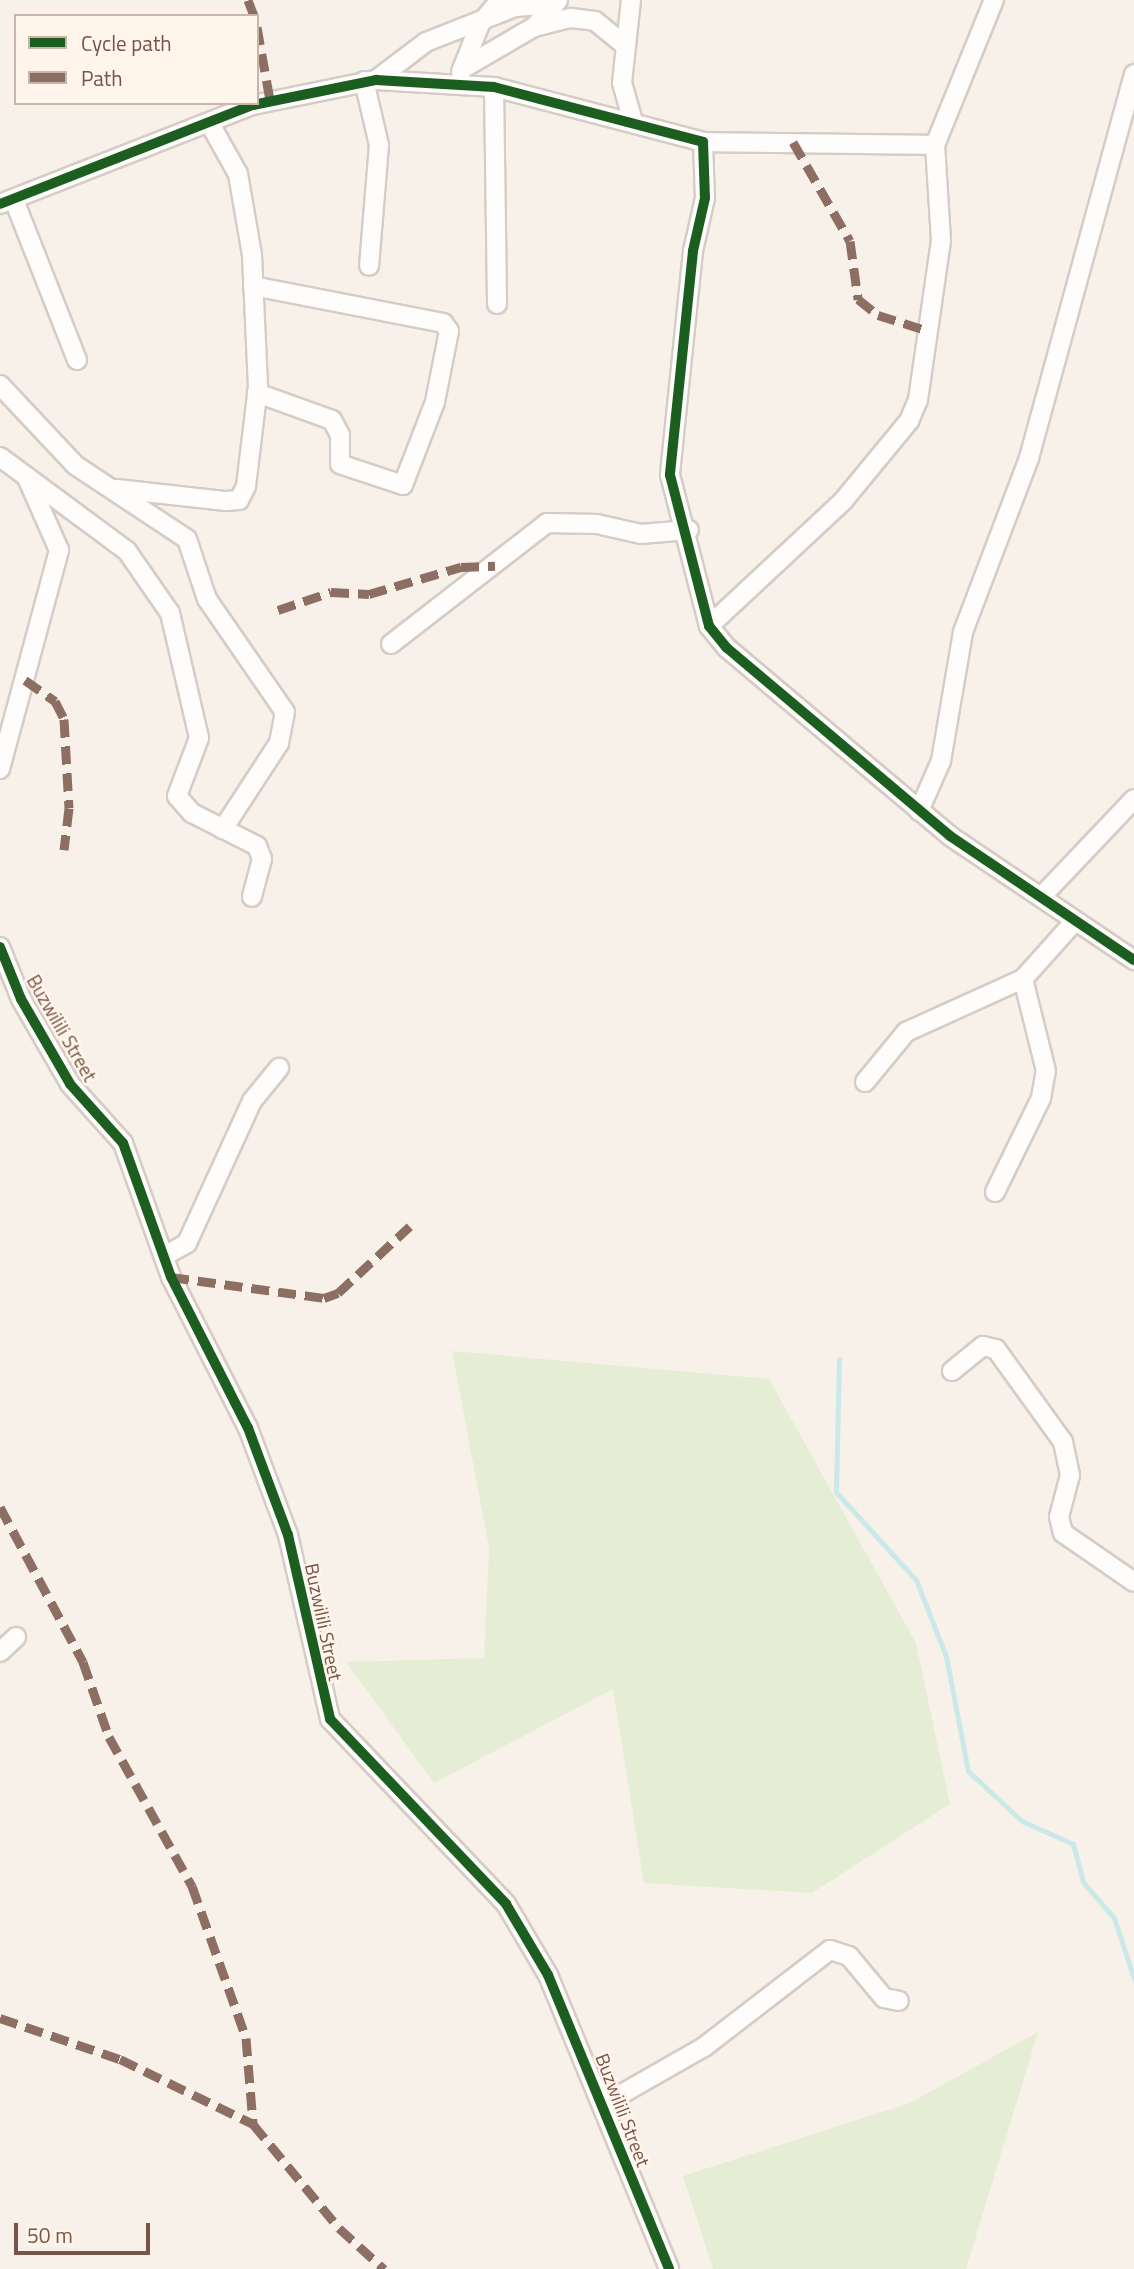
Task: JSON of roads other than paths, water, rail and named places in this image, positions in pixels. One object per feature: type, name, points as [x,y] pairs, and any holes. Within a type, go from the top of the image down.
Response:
[{"type":"street","points":[[460,76],[481,24],[500,0]]},
{"type":"street","points":[[631,0],[622,83],[633,121]]},
{"type":"street","points":[[709,626],[843,501],[909,421],[918,400],[941,240],[936,145],[994,0]]},
{"type":"street","points":[[370,80],[413,48],[481,24],[515,7],[556,2]]},
{"type":"street","points":[[460,76],[534,27],[556,2]]},
{"type":"street","points":[[534,27],[571,18],[595,21],[626,46]]},
{"type":"street","points":[[919,811],[941,761],[962,632],[1029,458],[1134,74]]},
{"type":"street","points":[[77,360],[7,202],[294,92],[370,80],[460,76],[703,142],[936,145]]},
{"type":"street","points":[[369,266],[379,145],[370,80]]},
{"type":"street","points":[[494,86],[497,304]]},
{"type":"street","points":[[113,488],[239,500],[246,486],[257,393],[253,286],[238,174],[210,124]]},
{"type":"street","points":[[703,142],[705,198],[670,445],[670,475],[689,530],[709,626],[726,648],[919,811],[1043,895],[1073,923],[1134,960]]},
{"type":"street","points":[[253,286],[443,323],[449,331],[435,402],[403,485],[340,464],[340,435],[332,419],[257,393]]},
{"type":"street","points":[[0,385],[60,452],[187,539],[207,599],[285,712],[279,743],[223,830]]},
{"type":"street","points":[[0,457],[28,480],[70,504],[127,551],[170,613],[199,738],[177,796],[192,813],[262,852],[252,897]]},
{"type":"street","points":[[0,769],[59,550],[28,480]]},
{"type":"street","points":[[391,644],[547,523],[597,524],[641,534],[689,530]]},
{"type":"street","points":[[1043,895],[1134,799]]},
{"type":"street","points":[[865,1082],[916,1024],[1023,979],[1073,923]]},
{"type":"street","name":"Buzwilili Street","points":[[0,947],[21,999],[70,1084],[122,1143],[164,1256],[274,1490],[330,1719],[506,1904],[548,1975],[604,2104],[669,2269]]},
{"type":"street","points":[[995,1192],[1041,1098],[1046,1070],[1023,979]]},
{"type":"street","points":[[164,1256],[187,1243],[252,1101],[279,1068]]},
{"type":"street","points":[[952,1371],[983,1346],[996,1349],[1063,1442],[1070,1475],[1059,1517],[1063,1533],[1134,1582]]},
{"type":"street","points":[[0,1652],[16,1637]]},
{"type":"street","points":[[604,2104],[704,2047],[830,1951],[849,1956],[884,1998],[899,2001]]},
{"type":"waterway","points":[[839,1359],[836,1492],[916,1580],[946,1656],[968,1771],[1022,1821],[1073,1844],[1083,1882],[1114,1918],[1134,1979]]}]
